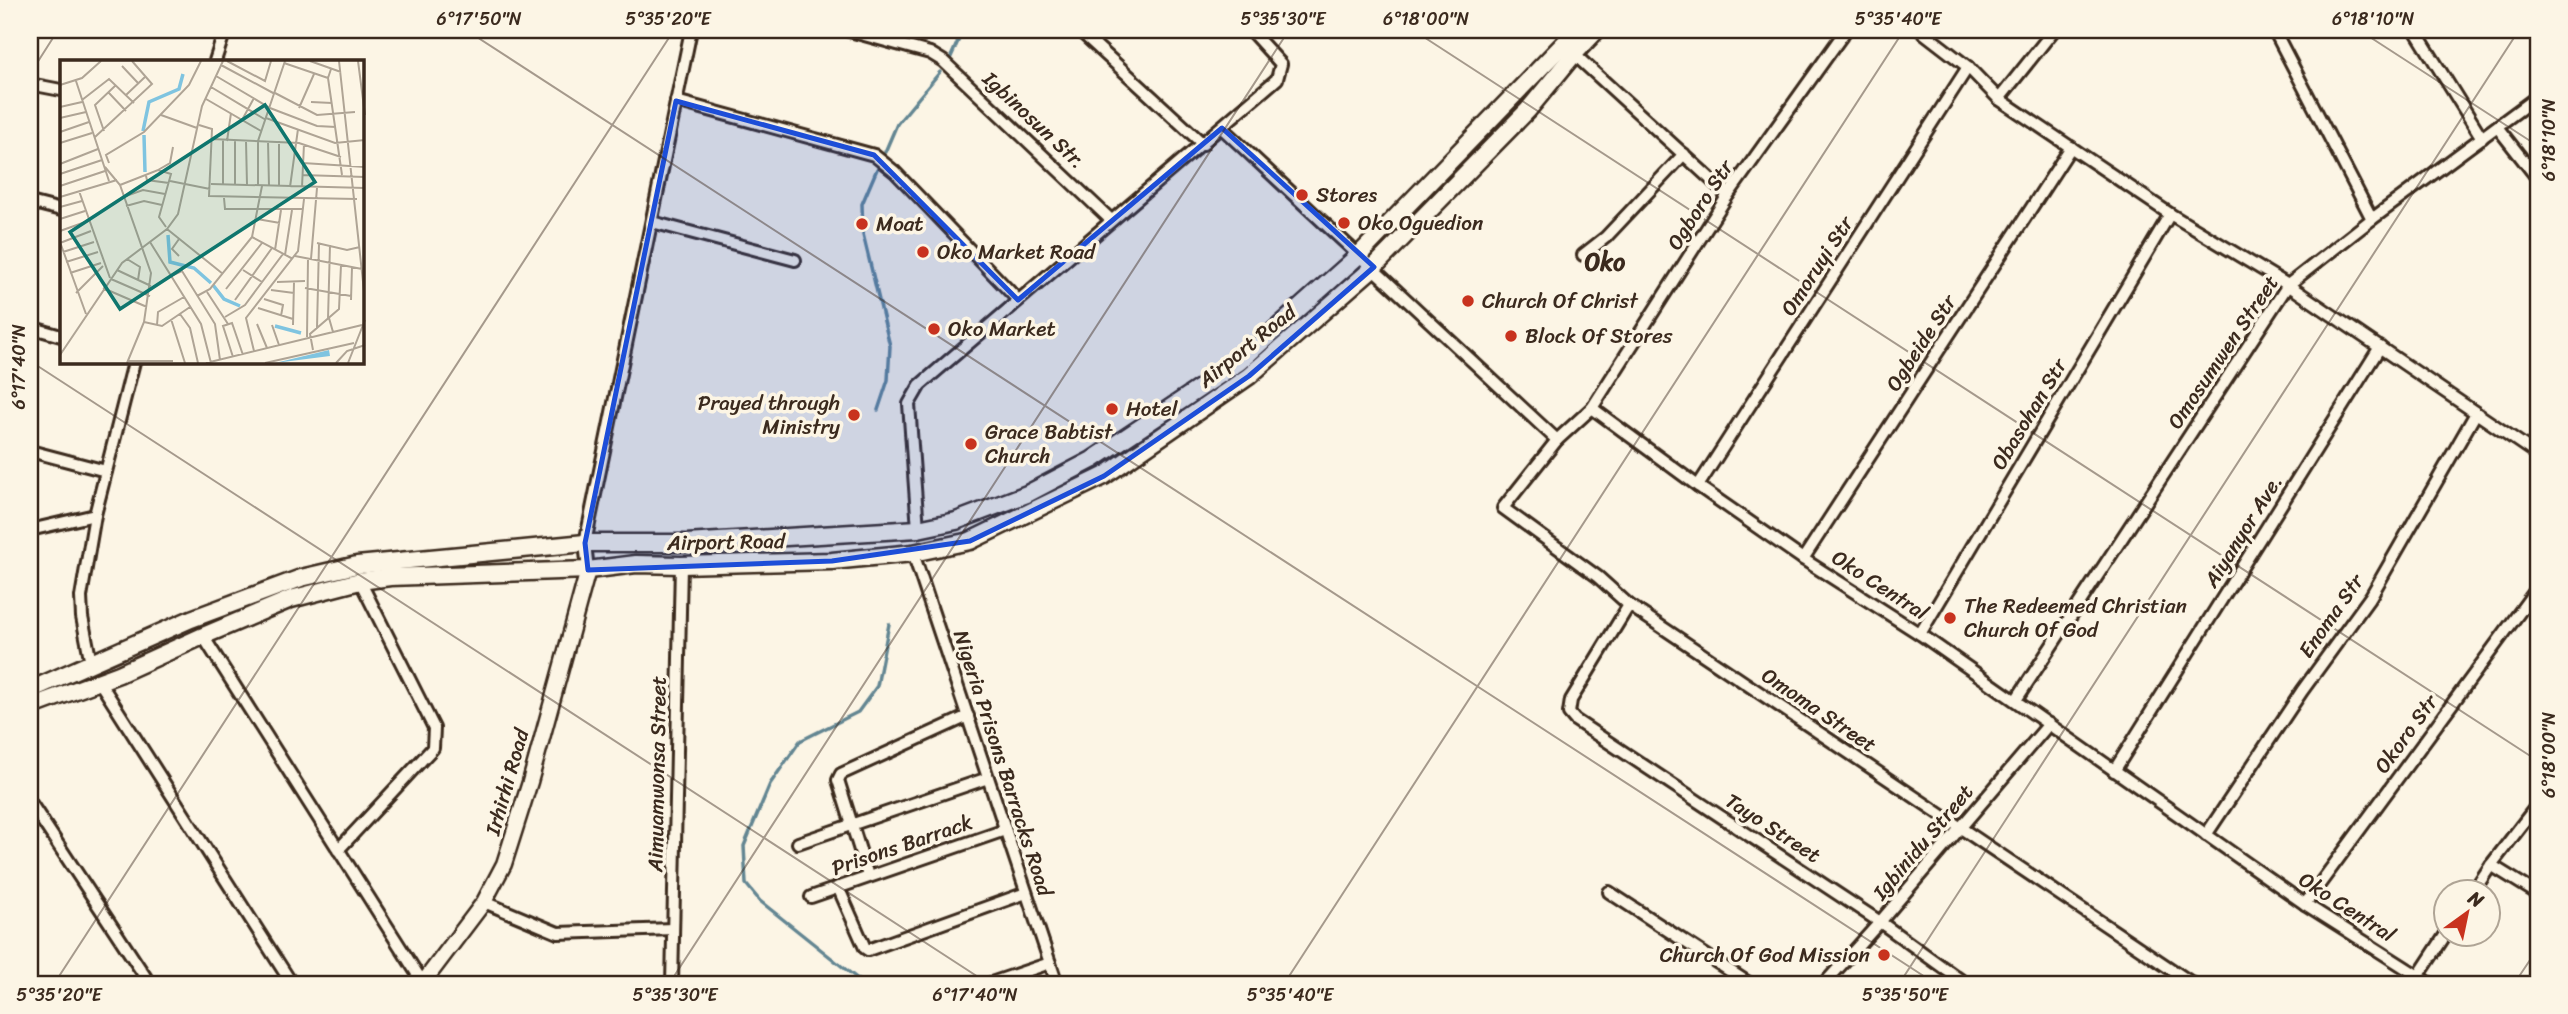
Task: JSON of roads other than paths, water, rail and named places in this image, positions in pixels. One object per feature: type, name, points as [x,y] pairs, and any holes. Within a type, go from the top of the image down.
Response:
[{"type":"main road","name":"Airport Road","points":[[30,690],[191,619],[301,578],[357,565],[585,543],[686,543],[918,529],[956,521],[1027,494],[1093,460],[1239,362],[1359,256],[1577,30]]},
{"type":"main road","name":"Airport Road","points":[[30,707],[120,674],[291,599],[360,581],[390,577],[588,570],[636,564],[832,561],[913,553],[970,541],[1104,476],[1249,376],[1374,267],[1528,110],[1597,30]]},
{"type":"street","points":[[215,60],[225,30]]},
{"type":"street","points":[[588,570],[585,543],[691,30]]},
{"type":"street","name":"Igbinosun Str.","points":[[846,30],[930,53],[943,61],[1111,220]]},
{"type":"street","points":[[1079,30],[1203,144]]},
{"type":"street","points":[[918,529],[909,404],[913,394],[920,384],[1277,79],[1281,64],[1251,30]]},
{"type":"street","name":"Ogboro Str","points":[[1592,408],[1728,195],[1846,30]]},
{"type":"street","points":[[1920,30],[1968,67],[1999,99],[2170,214],[2288,285],[2538,455]]},
{"type":"street","points":[[1999,99],[2054,30]]},
{"type":"street","points":[[2274,30],[2372,219]]},
{"type":"street","points":[[2415,30],[2482,138]]},
{"type":"street","points":[[1574,54],[1728,195]]},
{"type":"street","name":"Omoruyi Str","points":[[1698,486],[1968,67]]},
{"type":"street","points":[[30,84],[60,90]]},
{"type":"street","name":"Omosumwen Street","points":[[2016,700],[2288,285],[2538,96]]},
{"type":"street","points":[[676,101],[874,155],[895,172],[1018,300]]},
{"type":"street","points":[[1222,128],[1557,440],[1592,408]]},
{"type":"street","points":[[2498,128],[2538,179]]},
{"type":"street","name":"Ogbeide Str","points":[[1804,559],[2071,148]]},
{"type":"street","points":[[1583,255],[1606,237],[1684,154]]},
{"type":"street","points":[[30,202],[60,210]]},
{"type":"street","name":"Obasohan Str","points":[[1920,634],[2170,214]]},
{"type":"street","points":[[652,222],[795,260]]},
{"type":"street","points":[[30,327],[60,336]]},
{"type":"street","name":"Aiyanyor Ave.","points":[[2114,771],[2380,347]]},
{"type":"street","points":[[91,663],[81,597],[94,515],[133,364]]},
{"type":"street","name":"Oko Central","points":[[1592,408],[1698,486],[2016,700],[2305,904],[2431,984]]},
{"type":"street","name":"Enoma Str","points":[[2206,835],[2301,691],[2371,596],[2476,413]]},
{"type":"street","name":"Omoma Street","points":[[1557,440],[1503,508],[1598,577],[1629,605],[2193,984]]},
{"type":"street","points":[[30,451],[106,471]]},
{"type":"street","points":[[30,530],[94,515]]},
{"type":"street","name":"Nigeria Prisons Barracks Road","points":[[913,553],[1057,984]]},
{"type":"street","name":"Aimuamwonsa Street","points":[[672,984],[681,565]]},
{"type":"street","name":"Irhirhi Road","points":[[422,984],[484,902],[504,864],[516,830],[588,570]]},
{"type":"street","points":[[338,850],[433,748],[435,728],[360,581]]},
{"type":"street","name":"Okoro Str","points":[[2305,904],[2538,587]]},
{"type":"street","name":"Tayo Street","points":[[1629,605],[1571,700],[1569,713],[1575,720],[1881,922],[1966,984]]},
{"type":"street","points":[[203,636],[422,984]]},
{"type":"street","points":[[99,681],[292,984]]},
{"type":"street","points":[[869,876],[838,780],[841,774],[968,716]]},
{"type":"street","name":"Igbinidu Street","points":[[1824,984],[1881,922],[2049,724]]},
{"type":"street","points":[[799,844],[988,778]]},
{"type":"street","points":[[30,802],[150,984]]},
{"type":"street","points":[[2482,878],[2538,804]]},
{"type":"street","name":"Prisons Barrack","points":[[811,897],[1005,830]]},
{"type":"street","points":[[2491,865],[2538,894]]},
{"type":"street","points":[[838,887],[865,948],[869,950],[1026,892]]},
{"type":"street","points":[[1609,892],[1750,984]]},
{"type":"street","points":[[484,902],[558,933],[673,929]]},
{"type":"street","points":[[2419,975],[2436,948]]},
{"type":"street","points":[[988,984],[1050,963]]},
{"type":"waterway","points":[[950,59],[963,30]]},
{"type":"waterway","points":[[885,152],[897,124],[940,72]]},
{"type":"waterway","points":[[877,169],[862,204],[863,234],[890,346],[888,380],[878,410]]},
{"type":"waterway","points":[[864,984],[760,901],[746,884],[744,846],[770,784],[800,741],[858,712],[877,686],[889,624]]},
{"type":"place","name":"Stores","points":[[1302,195]]},
{"type":"place","name":"Oko Oguedion","points":[[1344,223]]},
{"type":"place","name":"Moat","points":[[862,224]]},
{"type":"place","name":"Oko Market Road","points":[[923,252]]},
{"type":"place","name":"Church Of Christ","points":[[1468,301]]},
{"type":"place","name":"Oko Market","points":[[934,329]]},
{"type":"place","name":"Block Of Stores","points":[[1511,336]]},
{"type":"place","name":"Hotel","points":[[1112,409]]},
{"type":"place","name":"Prayed through Ministry","points":[[854,415]]},
{"type":"place","name":"Grace Babtist Church","points":[[971,444]]},
{"type":"place","name":"The Redeemed Christian Church Of God","points":[[1950,618]]},
{"type":"place","name":"Church Of God Mission","points":[[1884,955]]},
{"type":"district","name":"Oko","points":[[1605,262]]}]
